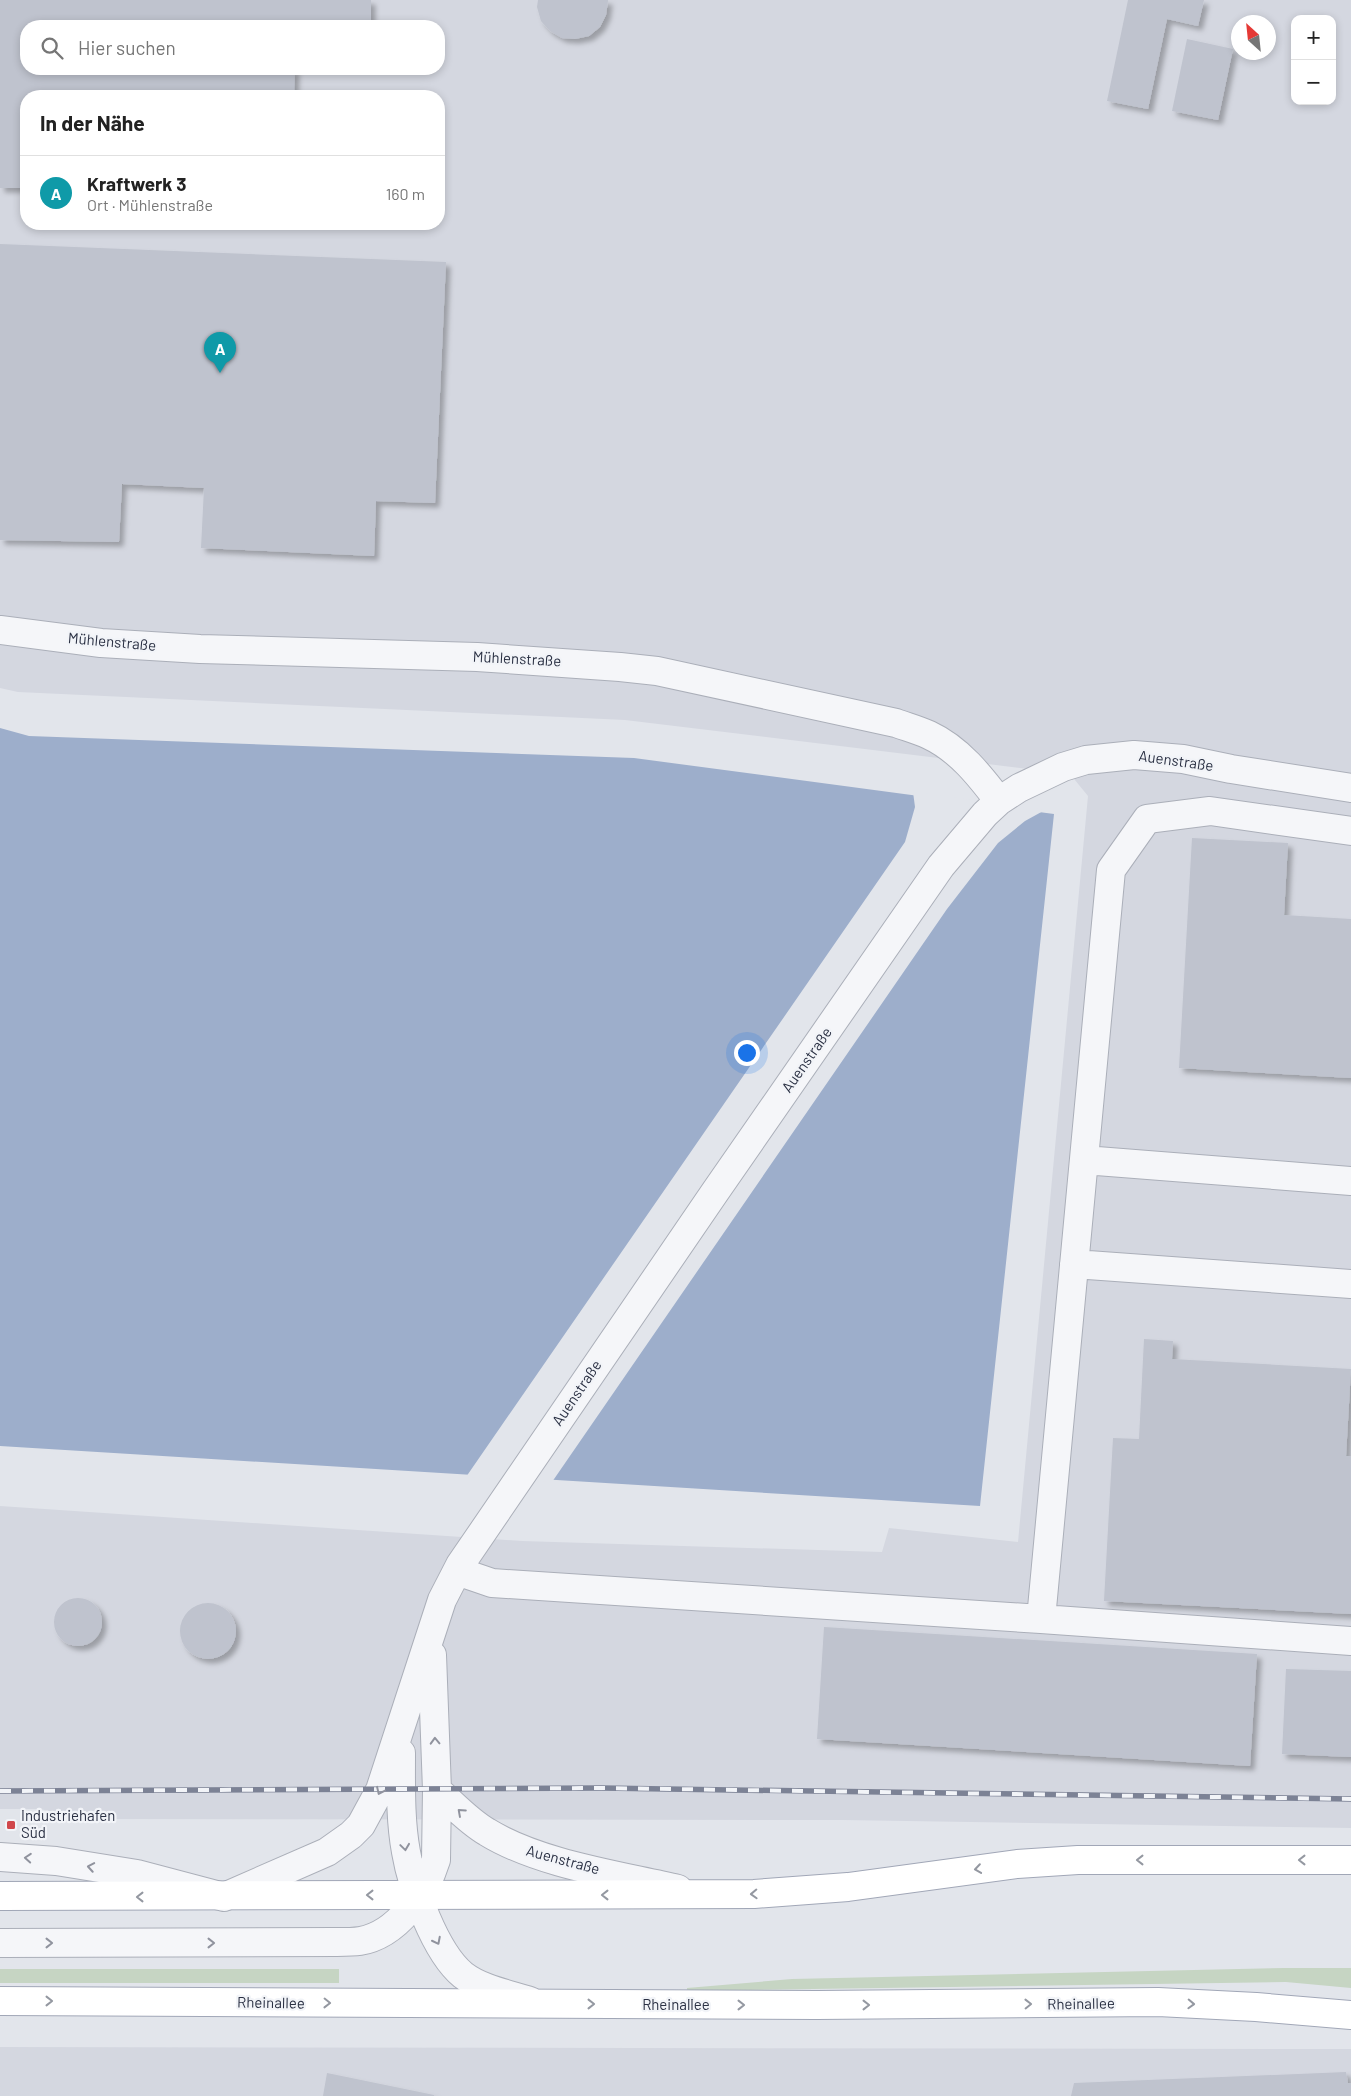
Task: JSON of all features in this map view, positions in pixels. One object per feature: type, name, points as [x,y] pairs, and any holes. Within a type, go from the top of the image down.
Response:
[{"type":"main road","points":[[0,1896],[706,1895],[848,1887],[1017,1864],[1078,1860],[1351,1860]]},
{"type":"main road","name":"Rheinallee","points":[[0,2002],[916,2005],[1158,2002],[1256,2007],[1351,2015]]},
{"type":"street","name":"Mühlenstraße","points":[[0,630],[101,643],[200,649],[477,657],[568,662],[657,671],[896,723],[930,735],[970,765],[1000,801]]},
{"type":"street","name":"Auenstraße","points":[[224,1897],[327,1852],[351,1835],[367,1817],[380,1790],[402,1728],[442,1600],[457,1571],[498,1507],[936,873],[968,834],[1000,801],[1040,776],[1063,767],[1086,760],[1134,755],[1183,759],[1230,769],[1351,788]]},
{"type":"street","points":[[1041,1619],[1111,870],[1147,819],[1210,811],[1351,831]]},
{"type":"street","points":[[1084,1160],[1351,1181]]},
{"type":"street","points":[[1074,1264],[1351,1284]]},
{"type":"street","points":[[457,1571],[492,1583],[1351,1641]]},
{"type":"street","name":"Auenstraße","points":[[0,1943],[361,1941],[391,1926],[407,1911],[418,1896],[434,1869],[436,1860],[437,1790],[431,1634]]},
{"type":"street","name":"Auenstraße","points":[[402,1728],[402,1799],[406,1852],[418,1896],[430,1927],[453,1966],[464,1976],[483,1986],[542,2004]]},
{"type":"street","name":"Auenstraße","points":[[437,1790],[474,1824],[517,1848],[569,1864],[706,1895]]},
{"type":"street","points":[[0,1857],[56,1861],[137,1874],[224,1897]]},
{"type":"shaded area","points":[[0,0],[1351,0],[1351,1828],[843,1820],[88,1819],[40,1809],[0,1809],[0,1506],[522,1541],[882,1552],[889,1528],[1018,1542],[1088,796],[1070,774],[625,720],[18,692],[0,688]]},
{"type":"shaded area","points":[[0,2047],[1351,2049],[1351,2096],[0,2096]]},
{"type":"green space","points":[[1351,1968],[1351,1988],[1286,1982],[687,1991],[687,1988],[792,1979]]},
{"type":"green space","points":[[0,1969],[339,1969],[339,1983],[0,1983]]},
{"type":"water","points":[[0,728],[29,736],[634,758],[1054,814],[980,1506],[0,1446]]},
{"type":"pier","points":[[913,792],[1045,810],[1025,821],[998,843],[947,909],[552,1482],[466,1477],[905,842],[915,807]]},
{"type":"building","points":[[0,0],[371,0],[371,20],[20,20],[20,75],[295,75],[294,90],[20,90],[20,188],[0,188]]},
{"type":"building","points":[[538,0],[608,1],[606,15],[600,27],[589,36],[575,39],[562,38],[550,31],[541,21],[537,7]]},
{"type":"building","points":[[1128,0],[1204,0],[1198,26],[1167,19],[1148,109],[1107,101]]},
{"type":"building","points":[[1187,39],[1231,49],[1231,58],[1218,120],[1172,111]]},
{"type":"building","points":[[0,244],[446,262],[435,503],[376,501],[374,556],[201,548],[204,488],[122,484],[119,542],[0,540]]},
{"type":"building","points":[[1192,838],[1288,843],[1284,915],[1351,919],[1351,1078],[1179,1068]]},
{"type":"building","points":[[1144,1339],[1173,1341],[1172,1359],[1351,1369],[1346,1456],[1351,1456],[1351,1614],[1104,1601],[1113,1438],[1139,1439]]},
{"type":"building","points":[[73,1598],[83,1598],[95,1605],[102,1617],[102,1627],[95,1639],[83,1646],[73,1646],[65,1642],[58,1635],[54,1627],[54,1617],[58,1609],[65,1602]]},
{"type":"building","points":[[208,1603],[219,1605],[228,1611],[234,1620],[236,1631],[234,1642],[228,1651],[219,1657],[208,1659],[197,1657],[188,1651],[182,1642],[180,1631],[182,1620],[188,1611],[197,1605]]},
{"type":"building","points":[[824,1627],[1257,1654],[1250,1766],[817,1739]]},
{"type":"building","points":[[1286,1669],[1351,1671],[1351,1757],[1282,1754]]},
{"type":"building","points":[[1346,2072],[1348,2083],[1351,2083],[1351,2096],[1071,2096],[1074,2083]]},
{"type":"building","points":[[327,2073],[434,2095],[434,2096],[323,2096]]},
{"type":"railway","points":[[0,1791],[601,1788],[1351,1799]]},
{"type":"place","name":"Kraftwerk 3","points":[[220,373]]},
{"type":"place","name":"Industriehafen Süd","points":[[11,1825]]}]
